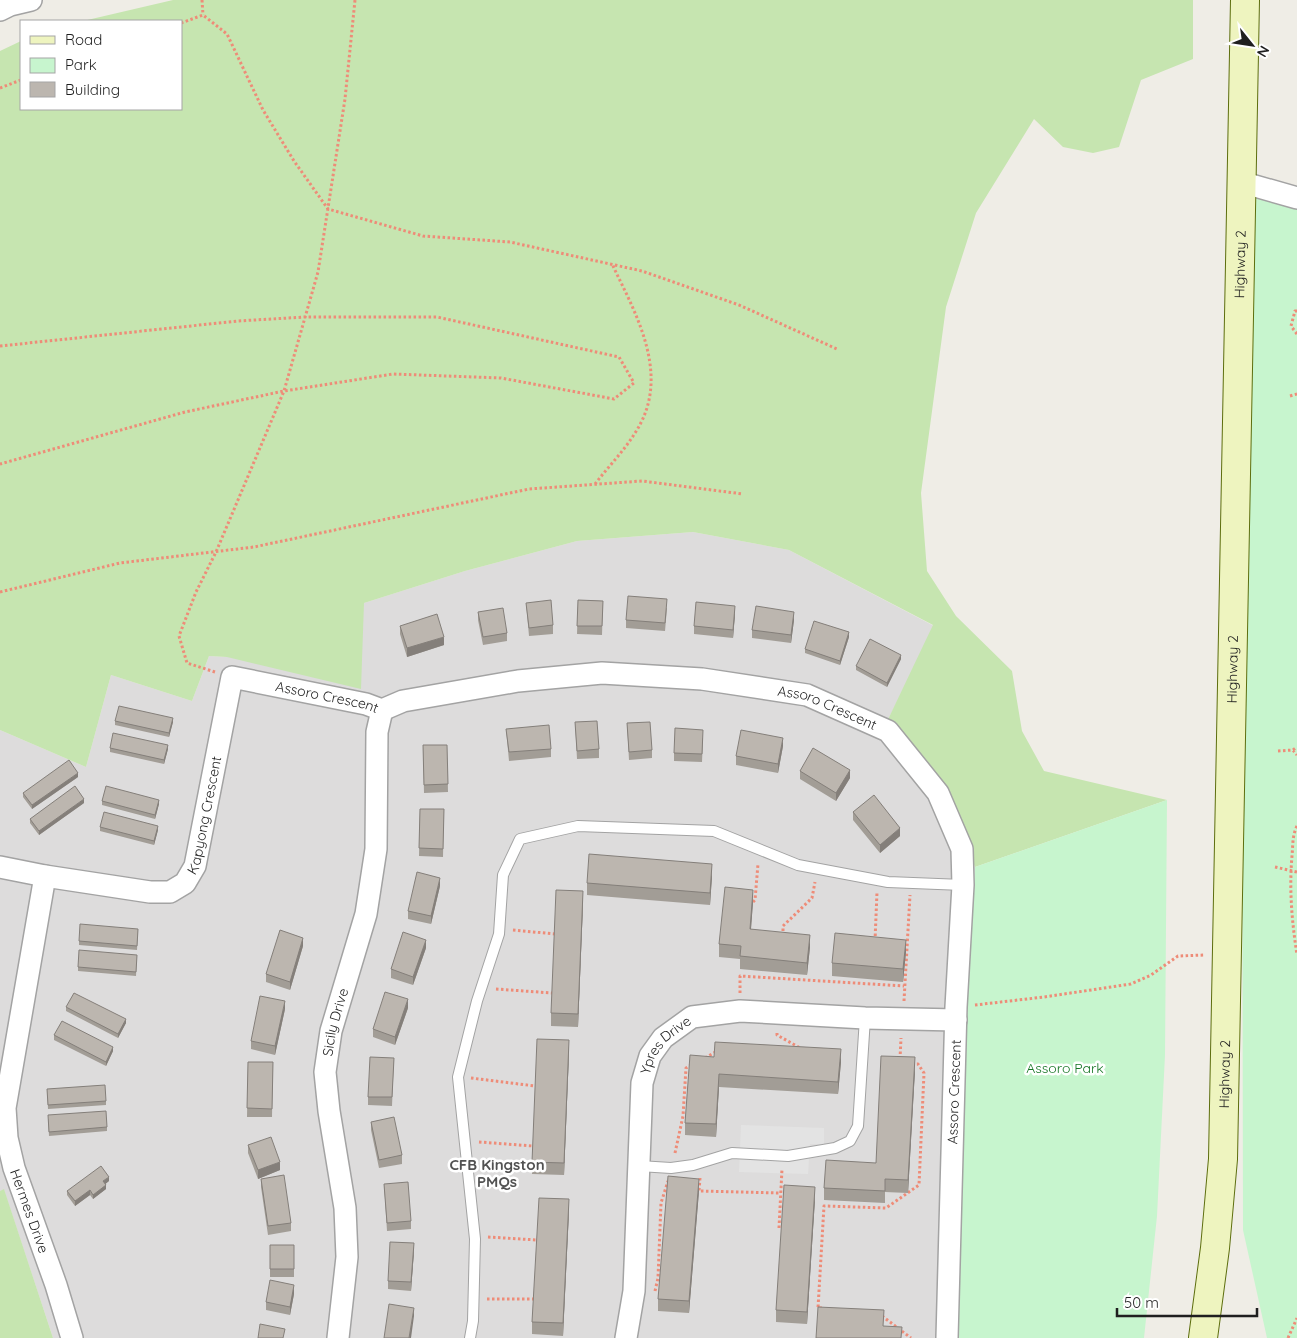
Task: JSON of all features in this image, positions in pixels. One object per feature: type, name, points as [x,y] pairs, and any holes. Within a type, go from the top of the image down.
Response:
[{"type":"main road","name":"Highway 2","points":[[1203,1338],[1215,1248],[1222,1159],[1245,0]]},
{"type":"street","points":[[3,6],[31,0]]},
{"type":"street","points":[[1241,182],[1297,198]]},
{"type":"street","name":"Assoro Crescent","points":[[232,677],[366,704],[382,710],[403,701],[518,681],[602,673],[702,679],[807,695],[888,731],[938,793],[962,849],[963,885],[956,1013],[946,1338]]},
{"type":"street","name":"Kapyong Crescent","points":[[0,867],[150,892],[170,892],[185,883],[195,866],[232,677]]},
{"type":"street","name":"Sicily Drive","points":[[338,1338],[348,1257],[345,1208],[329,1111],[325,1072],[331,1031],[366,914],[376,849],[377,732],[382,710]]},
{"type":"street","name":"Hermes Drive","points":[[45,876],[5,1108],[7,1138],[14,1168],[56,1285],[72,1338]]},
{"type":"street","name":"Ypres Drive","points":[[626,1338],[634,1290],[642,1082],[650,1056],[663,1038],[692,1017],[740,1012],[902,1019],[956,1013]]},
{"type":"lane","points":[[470,1338],[473,1321],[475,1237],[458,1077],[481,988],[499,934],[503,875],[520,839],[578,826],[714,832],[798,865],[888,882],[963,885]]},
{"type":"lane","points":[[639,1166],[671,1168],[692,1165],[732,1153],[783,1155],[835,1148],[850,1141],[858,1126],[864,1018]]},
{"type":"path","points":[[202,0],[203,15],[227,34],[263,110],[294,161],[328,209],[423,236],[510,242],[642,271],[739,305],[837,349]]},
{"type":"path","points":[[232,677],[187,663],[179,636],[196,592],[216,552],[284,391],[318,272],[345,99],[355,0]]},
{"type":"path","points":[[182,23],[203,15]]},
{"type":"path","points":[[0,88],[20,80]]},
{"type":"path","points":[[595,484],[636,432],[649,403],[651,361],[639,319],[612,264]]},
{"type":"path","points":[[1297,311],[1291,326],[1297,334]]},
{"type":"path","points":[[0,346],[238,321],[305,317],[437,317],[619,357],[634,383],[614,399],[501,378],[393,374],[284,391],[185,412],[0,464]]},
{"type":"path","points":[[1290,396],[1297,394]]},
{"type":"path","points":[[0,592],[120,563],[254,547],[529,489],[642,481],[743,494]]},
{"type":"path","points":[[1278,752],[1293,750],[1297,747]]},
{"type":"path","points":[[1293,750],[1297,755]]},
{"type":"path","points":[[1297,826],[1294,833],[1290,910],[1297,954]]},
{"type":"path","points":[[753,902],[756,900],[759,849]]},
{"type":"path","points":[[1275,867],[1297,872]]},
{"type":"path","points":[[782,944],[783,926],[812,898],[818,868]]},
{"type":"path","points":[[875,949],[877,880]]},
{"type":"path","points":[[900,1063],[910,883]]},
{"type":"path","points":[[499,928],[555,934]]},
{"type":"path","points":[[956,1013],[1131,984],[1151,975],[1178,956],[1205,955]]},
{"type":"path","points":[[740,1012],[740,976],[904,986]]},
{"type":"path","points":[[481,988],[552,993]]},
{"type":"path","points":[[776,1014],[777,1035],[803,1049]]},
{"type":"path","points":[[703,1058],[721,1049]]},
{"type":"path","points":[[673,1160],[683,1116],[686,1068],[695,1063]]},
{"type":"path","points":[[828,1309],[818,1308],[824,1206],[886,1208],[919,1185],[924,1073],[918,1064],[909,1064]]},
{"type":"path","points":[[458,1077],[535,1086]]},
{"type":"path","points":[[464,1141],[533,1146]]},
{"type":"path","points":[[779,1228],[783,1155]]},
{"type":"path","points":[[654,1296],[658,1278],[661,1203],[669,1176]]},
{"type":"path","points":[[699,1191],[780,1193]]},
{"type":"path","points":[[475,1237],[537,1240]]},
{"type":"path","points":[[474,1298],[534,1299]]},
{"type":"path","points":[[877,1312],[911,1338]]},
{"type":"path","points":[[1290,1337],[1297,1318]]},
{"type":"shaded area","points":[[693,532],[789,550],[934,626],[882,732],[949,811],[975,867],[966,1027],[954,1338],[53,1338],[4,1190],[0,1191],[0,730],[86,767],[111,675],[192,701],[209,656],[227,657],[364,603],[465,571],[577,541]]},
{"type":"shaded area","points":[[741,1125],[824,1128],[824,1144],[810,1144],[808,1174],[739,1172]]},
{"type":"green space","points":[[173,0],[1193,0],[1193,59],[1141,80],[1119,147],[1093,153],[1063,147],[1034,119],[976,213],[946,307],[921,493],[927,571],[956,616],[1012,671],[1022,731],[1044,771],[1167,800],[975,867],[949,811],[882,732],[933,625],[789,550],[693,532],[577,541],[465,571],[364,603],[361,689],[227,657],[209,656],[192,701],[111,675],[86,767],[0,730],[0,51],[20,41],[20,110],[182,110],[182,20],[87,20]]},
{"type":"green space","points":[[1241,182],[1297,198],[1297,1338],[1267,1338],[1243,1230]]},
{"type":"green space","name":"Assoro Park","points":[[1167,800],[1165,1055],[1157,1216],[1144,1338],[956,1338],[966,1027],[975,867]]},
{"type":"green space","points":[[4,1189],[53,1338],[0,1338],[0,1191]]},
{"type":"building","points":[[628,596],[667,599],[665,623],[626,620]]},
{"type":"building","points":[[551,600],[553,625],[529,628],[526,603]]},
{"type":"building","points":[[578,600],[603,601],[602,626],[577,626]]},
{"type":"building","points":[[696,602],[735,606],[733,630],[694,626]]},
{"type":"building","points":[[756,606],[794,612],[791,635],[752,630]]},
{"type":"building","points":[[503,608],[507,633],[483,637],[478,612]]},
{"type":"building","points":[[437,614],[444,637],[407,648],[400,626]]},
{"type":"building","points":[[814,621],[849,632],[840,661],[805,649]]},
{"type":"building","points":[[870,639],[901,655],[887,683],[856,666]]},
{"type":"building","points":[[119,706],[173,718],[169,733],[115,721]]},
{"type":"building","points":[[597,721],[599,749],[577,751],[575,722]]},
{"type":"building","points":[[650,722],[652,750],[629,752],[627,723]]},
{"type":"building","points":[[549,725],[551,749],[509,752],[506,729]]},
{"type":"building","points":[[675,728],[703,730],[702,754],[674,753]]},
{"type":"building","points":[[741,730],[783,738],[778,764],[736,756]]},
{"type":"building","points":[[113,733],[168,745],[164,760],[110,748]]},
{"type":"building","points":[[423,745],[447,745],[448,784],[424,785]]},
{"type":"building","points":[[813,748],[850,770],[836,793],[800,771]]},
{"type":"building","points":[[69,760],[78,773],[32,805],[23,793]]},
{"type":"building","points":[[75,786],[84,799],[39,831],[30,819]]},
{"type":"building","points":[[106,786],[159,800],[155,815],[102,801]]},
{"type":"building","points":[[874,795],[900,828],[880,845],[853,812]]},
{"type":"building","points":[[420,809],[444,809],[443,849],[419,848]]},
{"type":"building","points":[[104,812],[158,826],[154,841],[100,827]]},
{"type":"building","points":[[589,854],[712,864],[710,893],[587,883]]},
{"type":"building","points":[[417,872],[440,878],[431,916],[408,911]]},
{"type":"building","points":[[725,887],[753,890],[750,929],[810,935],[807,963],[740,956],[741,946],[719,944]]},
{"type":"building","points":[[556,890],[583,891],[578,1014],[551,1013]]},
{"type":"building","points":[[80,924],[138,929],[137,946],[79,941]]},
{"type":"building","points":[[280,930],[303,938],[290,982],[266,974]]},
{"type":"building","points":[[403,932],[426,940],[413,977],[391,969]]},
{"type":"building","points":[[835,933],[906,940],[903,969],[832,963]]},
{"type":"building","points":[[79,950],[137,955],[136,972],[78,967]]},
{"type":"building","points":[[385,992],[408,999],[395,1037],[373,1029]]},
{"type":"building","points":[[74,993],[126,1019],[118,1034],[66,1007]]},
{"type":"building","points":[[260,996],[285,1001],[275,1046],[251,1041]]},
{"type":"building","points":[[62,1021],[113,1047],[106,1062],[54,1035]]},
{"type":"building","points":[[537,1039],[569,1040],[564,1163],[532,1162]]},
{"type":"building","points":[[715,1042],[841,1049],[838,1082],[719,1074],[716,1124],[685,1123],[690,1055],[714,1057]]},
{"type":"building","points":[[881,1056],[915,1057],[908,1180],[885,1179],[885,1191],[824,1188],[826,1160],[876,1163]]},
{"type":"building","points":[[370,1057],[394,1058],[392,1097],[368,1097]]},
{"type":"building","points":[[248,1062],[273,1062],[272,1109],[247,1108]]},
{"type":"building","points":[[105,1085],[106,1101],[48,1105],[47,1089]]},
{"type":"building","points":[[106,1111],[107,1127],[49,1132],[48,1115]]},
{"type":"building","points":[[394,1117],[402,1155],[379,1160],[371,1122]]},
{"type":"building","points":[[271,1137],[280,1162],[258,1170],[248,1145]]},
{"type":"building","points":[[101,1166],[109,1177],[103,1181],[106,1185],[93,1195],[90,1190],[75,1201],[67,1191]]},
{"type":"building","points":[[284,1175],[291,1223],[268,1226],[261,1179]]},
{"type":"building","points":[[668,1176],[699,1179],[689,1301],[658,1299]]},
{"type":"building","points":[[408,1182],[411,1221],[387,1223],[384,1184]]},
{"type":"building","points":[[784,1185],[815,1187],[807,1312],[776,1310]]},
{"type":"building","points":[[539,1198],[569,1199],[563,1323],[532,1322]]},
{"type":"building","points":[[390,1242],[414,1243],[411,1282],[388,1281]]},
{"type":"building","points":[[270,1245],[294,1245],[294,1269],[270,1269]]},
{"type":"building","points":[[270,1280],[294,1285],[290,1307],[266,1302]]},
{"type":"building","points":[[389,1304],[414,1308],[409,1338],[384,1338]]},
{"type":"building","points":[[818,1307],[884,1310],[883,1326],[902,1327],[901,1338],[816,1338]]},
{"type":"building","points":[[260,1324],[285,1329],[283,1338],[258,1338]]},
{"type":"district","name":"CFB Kingston PMQs","points":[[497,1172]]}]
